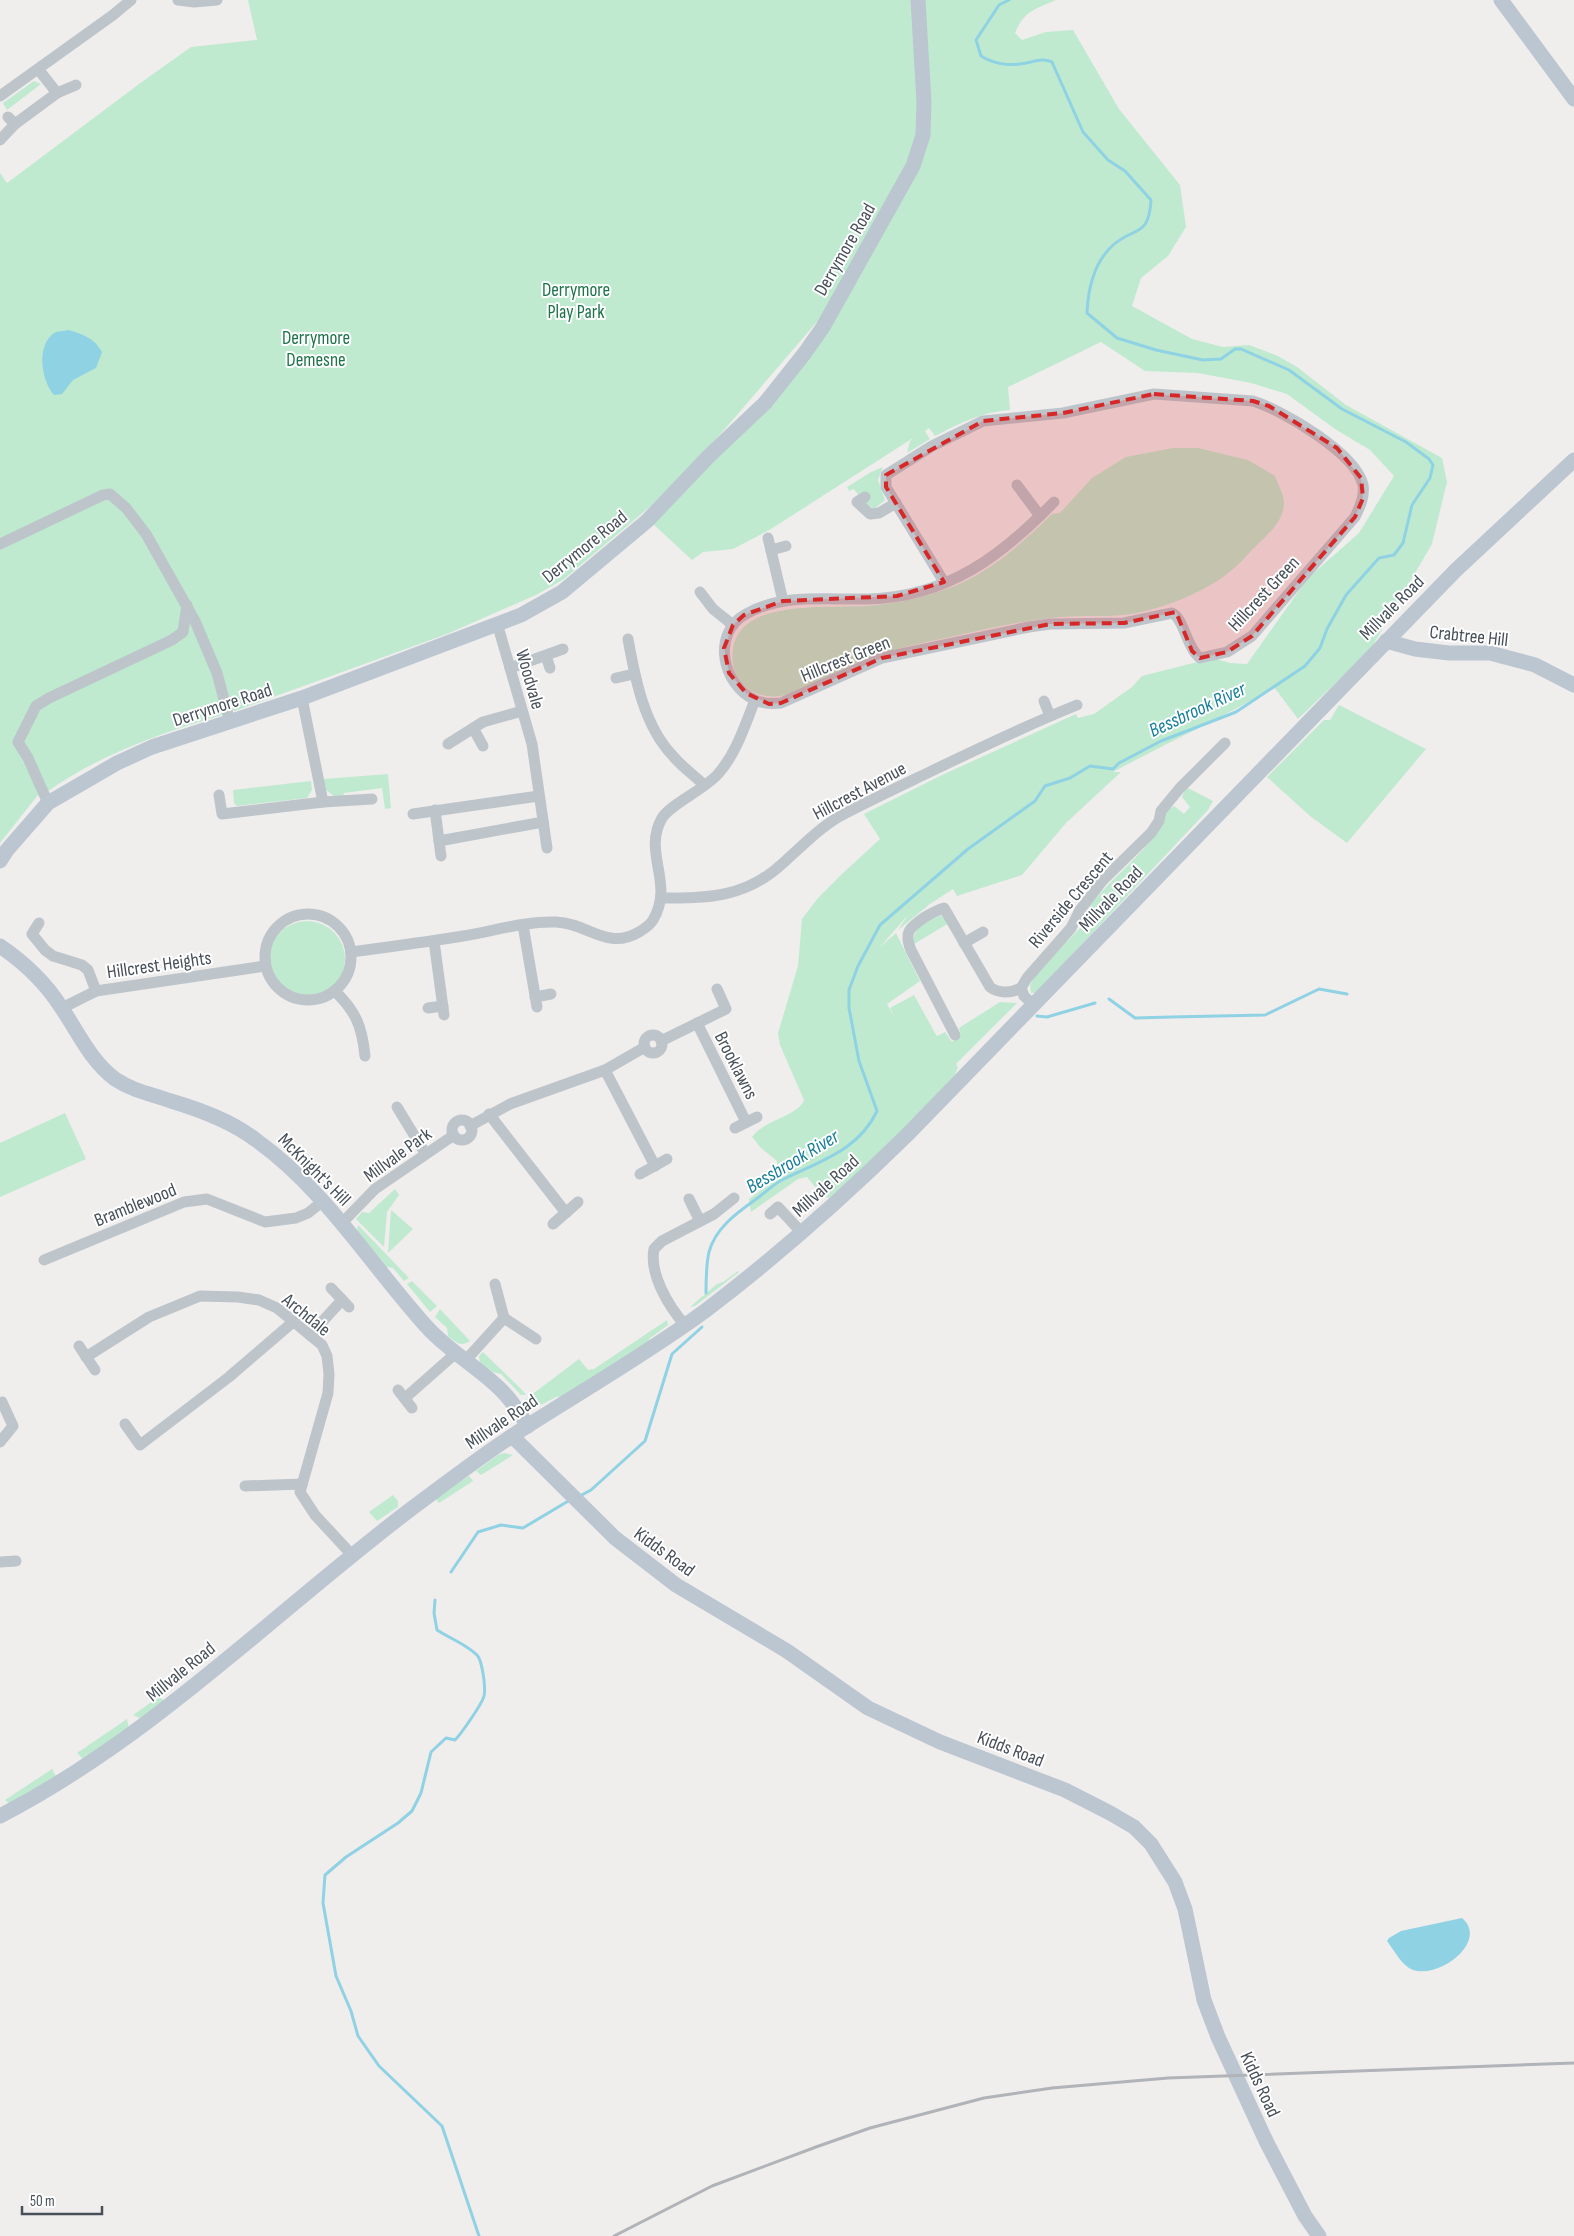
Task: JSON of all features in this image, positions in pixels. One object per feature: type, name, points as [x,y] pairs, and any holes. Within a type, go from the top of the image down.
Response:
[{"type":"main road","name":"Derrymore Road","points":[[0,861],[7,850],[48,803],[117,762],[152,747],[302,698],[521,615],[562,592],[626,540],[674,494],[709,456],[765,403],[814,340],[913,166],[923,135],[924,102],[918,0]]},
{"type":"main road","points":[[1500,0],[1574,99]]},
{"type":"main road","name":"Millvale Road","points":[[0,1816],[62,1782],[143,1727],[352,1555],[417,1505],[512,1436],[685,1325],[802,1233],[900,1142],[1456,570],[1574,460]]},
{"type":"main road","name":"Crabtree Hill","points":[[1386,641],[1415,649],[1449,654],[1490,653],[1536,665],[1574,685]]},
{"type":"main road","name":"McKnight's Hill","points":[[0,946],[20,960],[40,978],[99,1065],[116,1079],[137,1092],[198,1109],[229,1123],[256,1139],[288,1165],[341,1224],[427,1327],[503,1392],[528,1426]]},
{"type":"main road","name":"Kidds Road","points":[[512,1436],[615,1538],[676,1585],[788,1652],[868,1708],[940,1742],[1065,1790],[1110,1813],[1134,1828],[1151,1844],[1175,1882],[1185,1909],[1204,2000],[1218,2037],[1267,2143],[1305,2216],[1319,2236]]},
{"type":"street","points":[[0,96],[131,0]]},
{"type":"street","points":[[178,0],[194,2],[218,0]]},
{"type":"street","points":[[38,69],[57,93]]},
{"type":"street","points":[[0,140],[12,121],[57,93],[76,84]]},
{"type":"street","name":"Hillcrest Green","points":[[755,700],[769,704],[781,703],[882,658],[1002,631],[1050,624],[1124,622],[1172,613],[1179,619],[1192,651],[1200,658],[1227,652],[1252,636],[1355,518],[1363,498],[1364,486],[1353,466],[1337,448],[1268,406],[1253,401],[1170,393],[1154,394],[1063,412],[983,421],[938,443],[886,475],[886,487],[944,582]]},
{"type":"street","points":[[1017,485],[1040,516]]},
{"type":"street","points":[[0,544],[104,495],[110,494],[126,508],[146,534],[195,621],[217,673],[230,722]]},
{"type":"street","points":[[865,497],[857,502],[870,514],[879,513],[896,503]]},
{"type":"street","points":[[351,952],[523,925],[558,922],[577,926],[604,938],[631,937],[652,922],[662,898],[663,887],[656,850],[658,826],[665,814],[717,775],[726,763],[741,734],[755,700],[735,683],[725,660],[725,642],[733,625],[744,615],[763,606],[783,601],[871,599],[897,596],[944,582],[967,573],[994,557],[1024,533],[1054,502]]},
{"type":"street","points":[[768,538],[783,601]]},
{"type":"street","points":[[771,550],[786,546]]},
{"type":"street","points":[[700,592],[713,609],[733,625]]},
{"type":"street","points":[[48,803],[28,758],[18,742],[36,706],[49,698],[172,640],[183,632],[186,605]]},
{"type":"street","name":"Woodvale","points":[[497,623],[532,744],[548,848]]},
{"type":"street","points":[[628,639],[634,674],[650,720],[661,742],[704,785]]},
{"type":"street","points":[[510,668],[563,649]]},
{"type":"street","points":[[546,656],[550,668]]},
{"type":"street","points":[[616,678],[634,674]]},
{"type":"street","points":[[302,698],[323,802]]},
{"type":"street","points":[[1044,701],[1050,716]]},
{"type":"street","name":"Hillcrest Avenue","points":[[662,898],[709,898],[754,884],[768,876],[804,842],[838,817],[952,761],[1077,705]]},
{"type":"street","points":[[448,744],[483,722],[522,711]]},
{"type":"street","points":[[473,728],[483,746]]},
{"type":"street","name":"Riverside Crescent","points":[[1021,988],[1026,978],[1071,928],[1080,910],[1104,880],[1150,833],[1159,820],[1162,811],[1180,788],[1225,743]]},
{"type":"street","points":[[219,794],[222,814],[323,802],[372,799]]},
{"type":"street","points":[[413,814],[539,796]]},
{"type":"street","points":[[435,810],[441,856]]},
{"type":"street","points":[[440,841],[543,822]]},
{"type":"street","points":[[955,1035],[911,950],[908,935],[910,927],[937,910],[944,908],[994,990],[1013,992],[1021,988],[1024,996],[1034,1005]]},
{"type":"street","points":[[301,913],[315,913],[334,922],[348,938],[351,952],[350,967],[345,980],[335,991],[315,1000],[307,1001],[293,998],[280,991],[267,975],[265,966],[264,952],[268,938],[276,926],[287,918],[301,913]]},
{"type":"street","points":[[39,923],[32,934],[36,940],[53,956],[82,964],[88,970],[96,991]]},
{"type":"street","points":[[523,925],[536,1002],[551,994]]},
{"type":"street","points":[[964,943],[982,932]]},
{"type":"street","points":[[428,1008],[444,1010],[434,940]]},
{"type":"street","name":"Hillcrest Heights","points":[[62,1008],[96,991],[265,966]]},
{"type":"street","name":"Brooklawns","points":[[605,1070],[645,1047],[652,1052],[658,1051],[661,1047],[661,1041],[726,1009],[717,989]]},
{"type":"street","points":[[335,991],[350,1006],[358,1023],[365,1056]]},
{"type":"street","name":"Brooklawns","points":[[696,1023],[746,1122]]},
{"type":"street","points":[[566,1213],[489,1114],[510,1104],[605,1070],[655,1166]]},
{"type":"street","points":[[396,1107],[425,1154]]},
{"type":"street","name":"Millvale Park","points":[[341,1224],[374,1189],[454,1135],[462,1140],[468,1138],[471,1132],[470,1126],[489,1114]]},
{"type":"street","points":[[735,1128],[757,1116]]},
{"type":"street","points":[[640,1174],[667,1159]]},
{"type":"street","points":[[685,1325],[669,1301],[657,1277],[652,1256],[654,1249],[662,1241],[714,1214],[734,1198]]},
{"type":"street","name":"Bramblewood","points":[[44,1260],[184,1202],[208,1199],[265,1222],[296,1218],[308,1213],[322,1202]]},
{"type":"street","points":[[689,1199],[700,1221]]},
{"type":"street","points":[[552,1224],[578,1202]]},
{"type":"street","points":[[770,1214],[778,1207],[802,1233]]},
{"type":"street","points":[[494,1284],[504,1318],[536,1339]]},
{"type":"street","points":[[310,1335],[345,1304],[332,1288]]},
{"type":"street","name":"Archdale","points":[[86,1357],[149,1317],[200,1296],[238,1296],[259,1300],[277,1308],[322,1345],[327,1356],[329,1374],[322,1418],[302,1484]]},
{"type":"street","points":[[405,1399],[460,1357],[504,1318]]},
{"type":"street","points":[[124,1424],[140,1445],[229,1377],[293,1322]]},
{"type":"street","points":[[78,1346],[95,1370]]},
{"type":"street","points":[[0,1442],[13,1426],[2,1402]]},
{"type":"street","points":[[258,1473],[258,1485]]},
{"type":"street","points":[[245,1486],[302,1484],[300,1492],[304,1501],[352,1555]]},
{"type":"street","points":[[0,1562],[16,1561]]},
{"type":"highlighted area","points":[[1154,394],[1253,401],[1269,406],[1337,448],[1361,478],[1363,498],[1355,517],[1252,636],[1227,652],[1200,658],[1192,651],[1176,612],[1124,623],[1050,624],[882,658],[781,703],[769,704],[746,693],[729,673],[724,648],[733,625],[744,615],[783,601],[897,596],[944,582],[886,487],[886,475],[983,421],[1063,413]]},
{"type":"green space","name":"Derrymore Demesne","points":[[248,0],[1056,0],[1026,15],[1015,33],[1022,40],[1046,32],[1073,30],[1119,109],[1180,185],[1186,227],[1168,256],[1141,278],[1132,306],[1192,339],[1223,347],[1249,345],[1278,356],[1297,367],[1346,405],[1442,458],[1447,482],[1432,544],[1370,650],[1298,719],[1274,687],[1113,772],[1121,772],[1066,823],[1022,875],[957,896],[953,889],[930,904],[898,930],[908,915],[880,947],[896,933],[920,981],[887,1004],[896,1020],[890,1008],[914,995],[937,1036],[945,1032],[952,1042],[961,1035],[959,1028],[1000,1002],[1017,1003],[956,1064],[958,1067],[955,1075],[893,1140],[834,1196],[828,1198],[820,1193],[807,1177],[798,1179],[751,1212],[749,1199],[777,1179],[777,1161],[761,1148],[752,1137],[764,1126],[795,1110],[804,1100],[780,1045],[778,1033],[798,966],[802,919],[818,898],[880,839],[864,814],[942,775],[1076,714],[1078,718],[1094,714],[1132,687],[1142,676],[1213,658],[1230,663],[1247,664],[1308,578],[1359,533],[1394,476],[1370,450],[1335,429],[1287,394],[1251,383],[1198,373],[1145,371],[1101,342],[1008,387],[1010,410],[981,416],[935,436],[929,428],[925,431],[930,439],[907,453],[910,441],[913,438],[771,529],[733,549],[703,552],[692,560],[653,524],[778,383],[821,317],[718,437],[665,494],[564,579],[538,594],[447,634],[235,711],[231,710],[219,716],[174,730],[108,757],[66,779],[47,792],[45,791],[38,795],[0,843],[0,173],[7,183],[191,47],[257,40]]},
{"type":"green space","points":[[34,81],[41,84],[7,110],[3,103]]},
{"type":"green space","points":[[1173,448],[1198,448],[1248,460],[1275,476],[1282,492],[1284,508],[1282,515],[1269,533],[1235,567],[1206,588],[1164,606],[1136,613],[1115,616],[1069,616],[1035,620],[908,646],[863,661],[829,679],[793,693],[776,696],[759,694],[745,686],[737,676],[733,664],[734,642],[744,627],[761,617],[781,611],[804,608],[888,604],[921,597],[952,587],[993,565],[1052,514],[1060,513],[1092,478],[1126,457]]},
{"type":"green space","points":[[883,467],[878,480],[885,500],[874,509],[866,503],[868,500],[863,492],[858,495],[854,489],[849,491],[847,487]]},
{"type":"green space","points":[[1339,705],[1426,749],[1347,843],[1310,816],[1267,777],[1324,720],[1330,720]]},
{"type":"green space","points":[[388,774],[391,808],[385,809],[382,788],[344,793],[343,796],[335,797],[325,789],[324,779]]},
{"type":"green space","points":[[311,781],[312,790],[307,798],[237,806],[234,803],[233,790]]},
{"type":"green space","points":[[1186,787],[1213,801],[1208,810],[1036,993],[1031,993],[1030,985],[1037,972],[1082,926],[1086,913],[1095,900],[1149,842],[1160,827],[1166,811],[1174,806],[1184,814],[1190,807],[1182,797]]},
{"type":"green space","points":[[941,915],[949,923],[914,944],[915,933],[918,929],[926,922]]},
{"type":"green space","points":[[307,921],[321,924],[334,932],[342,945],[345,959],[342,973],[334,986],[321,994],[307,997],[293,994],[280,986],[272,973],[269,959],[272,945],[280,932],[293,924]]},
{"type":"green space","points":[[65,1113],[86,1159],[0,1197],[0,1143]]},
{"type":"green space","points":[[395,1189],[399,1195],[387,1212],[384,1247],[356,1219],[362,1212],[369,1213]]},
{"type":"green space","points":[[391,1210],[413,1229],[388,1253]]},
{"type":"green space","points":[[358,1225],[409,1278],[404,1281],[393,1268],[386,1267],[357,1230]]},
{"type":"green space","points":[[738,1271],[695,1306],[690,1307],[717,1284]]},
{"type":"green space","points":[[412,1281],[437,1306],[430,1312],[407,1284]]},
{"type":"green space","points":[[440,1309],[470,1341],[464,1344],[459,1343],[448,1336],[447,1328],[435,1317]]},
{"type":"green space","points":[[667,1320],[668,1325],[649,1339],[650,1342],[559,1398],[558,1396],[535,1408],[524,1402],[579,1359],[588,1370],[594,1369]]},
{"type":"green space","points":[[483,1352],[526,1395],[521,1395],[501,1374],[493,1372],[480,1363],[479,1356]]},
{"type":"green space","points":[[504,1453],[513,1455],[481,1475],[476,1471],[498,1455]]},
{"type":"green space","points":[[469,1476],[473,1481],[439,1503],[435,1498]]},
{"type":"green space","points":[[393,1495],[398,1501],[398,1507],[377,1521],[369,1512]]},
{"type":"green space","points":[[160,1696],[164,1702],[142,1719],[133,1715]]},
{"type":"green space","points":[[127,1719],[129,1729],[84,1760],[77,1753]]},
{"type":"green space","points":[[52,1769],[57,1778],[10,1804],[5,1800]]},
{"type":"water","points":[[69,330],[92,340],[102,352],[96,368],[73,380],[62,394],[54,395],[46,381],[42,363],[43,354],[48,339],[54,333]]},
{"type":"water","points":[[1462,1918],[1469,1927],[1470,1937],[1465,1947],[1458,1956],[1436,1969],[1424,1971],[1409,1968],[1387,1941],[1401,1931]]},
{"type":"waterway","name":"Bessbrook River","points":[[706,1293],[709,1252],[717,1234],[723,1227],[777,1183],[824,1160],[849,1145],[860,1136],[877,1111],[859,1061],[849,1008],[849,990],[858,966],[880,925],[968,849],[1035,801],[1045,786],[1070,778],[1090,766],[1113,769],[1119,763],[1161,741],[1236,712],[1305,666],[1320,648],[1327,629],[1346,595],[1379,558],[1394,555],[1403,543],[1412,505],[1430,478],[1433,465],[1429,459],[1406,442],[1342,409],[1289,370],[1241,349],[1235,349],[1221,359],[1203,360],[1156,350],[1117,338],[1087,313],[1093,277],[1101,260],[1112,246],[1144,226],[1150,212],[1151,200],[1125,171],[1108,160],[1083,132],[1052,62],[1040,60],[1015,65],[995,62],[981,56],[976,40],[999,5],[1009,0]]},
{"type":"waterway","points":[[1109,999],[1135,1018],[1265,1015],[1319,989],[1347,994]]},
{"type":"waterway","points":[[1037,1016],[1047,1017],[1095,1003]]},
{"type":"waterway","name":"Bessbrook River","points":[[578,1497],[591,1490],[645,1441],[672,1354],[702,1327]]},
{"type":"waterway","name":"Bessbrook River","points":[[451,1572],[478,1532],[501,1525],[523,1528],[570,1500]]},
{"type":"waterway","name":"Bessbrook River","points":[[435,1600],[434,1613],[437,1630],[468,1648],[479,1658],[483,1674],[484,1696],[471,1719],[455,1740],[446,1738],[431,1752],[421,1793],[412,1811],[398,1823],[346,1857],[325,1875],[323,1903],[336,1976],[351,2011],[358,2036],[379,2066],[442,2126],[479,2236]]},
{"type":"railway","points":[[614,2236],[712,2186],[816,2147],[870,2128],[984,2098],[1052,2088],[1168,2078],[1574,2063]]},
{"type":"park label","name":"Derrymore Play Park","points":[[576,300]]}]
